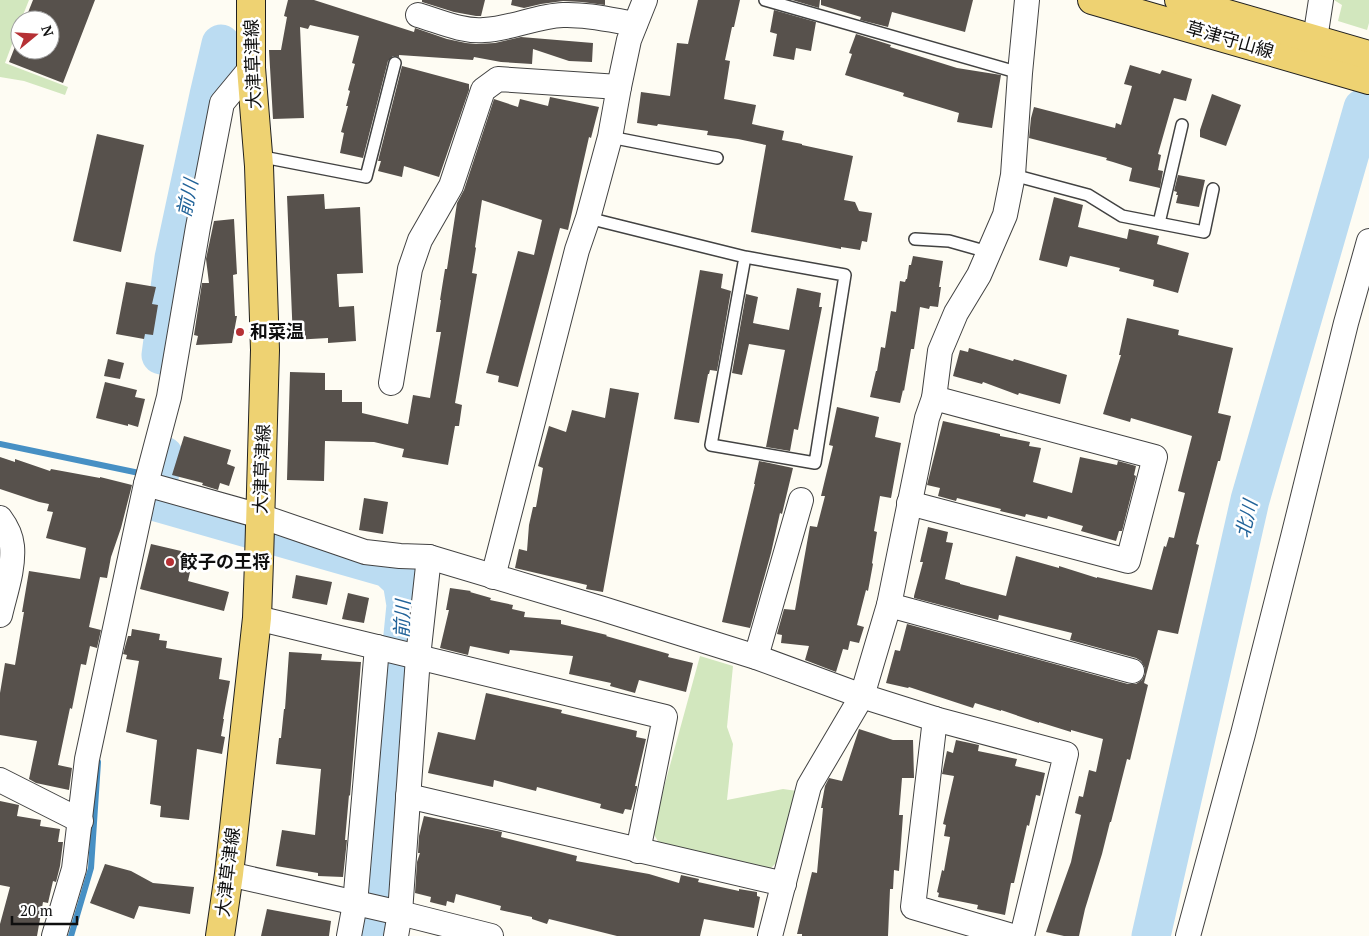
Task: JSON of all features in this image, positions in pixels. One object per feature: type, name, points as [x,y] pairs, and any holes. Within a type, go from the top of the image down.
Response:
[{"type":"main road","name":"大津草津線","points":[[220,936],[229,874],[257,618],[266,350],[258,156],[251,68],[251,0]]},
{"type":"main road","name":"草津守山線","points":[[1092,0],[1302,44],[1369,55]]},
{"type":"main road","name":"草津守山線","points":[[1179,0],[1302,44],[1369,80]]},
{"type":"street","points":[[493,577],[577,250],[588,218],[610,137],[629,40],[645,0]]},
{"type":"street","points":[[770,936],[809,786],[862,696],[889,605],[927,418],[934,398],[940,351],[956,313],[979,275],[1005,215],[1013,175],[1027,0]]},
{"type":"street","points":[[1302,44],[1321,0]]},
{"type":"street","points":[[418,14],[459,28],[483,30],[504,28],[562,15],[586,16],[635,24]]},
{"type":"street","points":[[54,936],[74,869],[87,760],[146,484],[169,397],[198,227],[222,103],[251,68]]},
{"type":"street","points":[[392,383],[410,270],[420,240],[451,186],[482,90],[498,79],[619,87]]},
{"type":"street","points":[[1188,936],[1248,715],[1346,323],[1369,241]]},
{"type":"street","points":[[909,504],[1128,560],[1155,457],[934,398]]},
{"type":"street","points":[[146,484],[260,516],[365,552],[429,557],[756,657],[862,696],[935,719],[1066,754],[1022,936]]},
{"type":"street","points":[[756,657],[801,500]]},
{"type":"street","points":[[0,518],[8,529],[12,545],[11,566],[0,615]]},
{"type":"street","points":[[349,936],[398,652],[429,557]]},
{"type":"street","points":[[889,605],[1132,671]]},
{"type":"street","points":[[257,618],[665,717],[638,850]]},
{"type":"street","points":[[398,652],[408,796],[398,925]]},
{"type":"street","points":[[935,719],[914,907],[1012,936]]},
{"type":"street","points":[[0,780],[81,821]]},
{"type":"street","points":[[408,796],[784,884]]},
{"type":"street","points":[[229,874],[355,904],[398,925],[491,936]]},
{"type":"lane","points":[[765,0],[1020,73]]},
{"type":"lane","points":[[258,156],[366,177],[395,63]]},
{"type":"lane","points":[[1159,223],[1182,125]]},
{"type":"lane","points":[[610,137],[716,158]]},
{"type":"lane","points":[[1013,175],[1088,195],[1122,216],[1204,232],[1214,190]]},
{"type":"lane","points":[[588,218],[745,257],[845,275],[815,463],[711,445],[745,257]]},
{"type":"lane","points":[[915,239],[949,241],[988,252]]},
{"type":"green space","points":[[0,0],[29,0],[25,10],[10,10],[10,50],[5,63],[68,87],[65,95],[24,81],[0,77]]},
{"type":"green space","points":[[1334,0],[1369,0],[1369,23],[1367,30],[1338,21],[1342,5]]},
{"type":"green space","points":[[700,656],[733,666],[727,727],[733,744],[727,800],[783,789],[797,791],[778,861],[770,869],[659,843],[652,831]]},
{"type":"building","points":[[33,0],[95,0],[63,83],[9,62],[10,59],[60,60],[60,10],[29,10]]},
{"type":"building","points":[[288,0],[314,0],[414,32],[415,28],[447,39],[466,43],[495,43],[521,37],[593,43],[592,62],[569,61],[533,49],[532,64],[501,62],[474,57],[473,60],[393,56],[388,61],[363,158],[340,153],[344,133],[341,132],[350,91],[348,90],[355,64],[352,63],[359,36],[310,25],[308,29],[300,27],[304,118],[273,119],[269,50],[281,50],[287,17],[284,16]]},
{"type":"building","points":[[422,0],[485,0],[481,16],[476,16],[454,12],[422,2]]},
{"type":"building","points":[[512,0],[605,0],[605,5],[563,1],[524,8],[511,5]]},
{"type":"building","points":[[698,0],[740,0],[725,60],[730,61],[724,99],[756,105],[752,124],[784,131],[782,140],[853,156],[844,200],[855,202],[859,211],[872,213],[867,242],[862,241],[860,250],[841,247],[841,249],[751,232],[766,145],[707,135],[708,131],[637,123],[641,92],[670,96],[677,43],[688,44]]},
{"type":"building","points":[[792,0],[820,0],[819,8]]},
{"type":"building","points":[[821,0],[973,0],[965,32],[892,12],[888,27],[860,20],[861,17],[821,5]]},
{"type":"building","points":[[774,10],[816,22],[811,51],[796,48],[794,60],[773,56],[777,34],[770,32]]},
{"type":"building","points":[[856,34],[957,68],[1001,75],[992,128],[957,122],[959,113],[903,96],[904,93],[845,75],[852,54],[849,53]]},
{"type":"building","points":[[1130,65],[1160,74],[1162,70],[1192,79],[1186,101],[1174,98],[1158,154],[1161,155],[1158,170],[1163,171],[1160,188],[1129,181],[1132,168],[1106,160],[1107,158],[1029,138],[1034,107],[1115,128],[1116,123],[1121,125],[1132,86],[1124,84]]},
{"type":"building","points":[[402,66],[469,84],[469,90],[439,177],[404,166],[402,177],[378,171],[381,161],[378,161]]},
{"type":"building","points":[[1212,94],[1241,105],[1226,146],[1200,137],[1200,130]]},
{"type":"building","points":[[550,97],[599,107],[591,138],[589,137],[568,230],[560,228],[518,387],[498,382],[499,376],[486,373],[518,251],[534,255],[542,220],[482,200],[472,273],[477,274],[455,403],[462,405],[459,426],[455,426],[448,465],[402,457],[404,449],[374,442],[325,441],[324,481],[287,480],[290,372],[325,373],[325,390],[342,390],[342,402],[362,402],[362,413],[408,424],[413,395],[430,398],[441,332],[436,332],[440,300],[445,269],[447,269],[457,203],[464,190],[494,99],[518,107],[520,99],[548,106]]},
{"type":"building","points":[[97,134],[144,145],[121,252],[73,241]]},
{"type":"building","points":[[1178,175],[1205,180],[1199,207],[1176,203],[1178,195],[1174,191]]},
{"type":"building","points":[[324,194],[325,209],[360,207],[363,273],[337,274],[339,307],[354,306],[356,341],[328,343],[328,338],[293,340],[287,196]]},
{"type":"building","points":[[1054,197],[1083,205],[1078,227],[1127,239],[1129,229],[1159,236],[1157,244],[1189,253],[1178,293],[1153,286],[1154,280],[1119,271],[1120,268],[1070,256],[1067,267],[1039,260]]},
{"type":"building","points":[[234,219],[237,274],[233,275],[235,316],[237,316],[232,343],[196,345],[198,336],[194,335],[202,283],[209,283],[206,259],[214,221]]},
{"type":"building","points":[[913,256],[943,261],[939,287],[941,287],[938,307],[930,306],[929,309],[920,307],[914,349],[911,349],[904,391],[900,403],[870,397],[881,347],[885,348],[891,311],[896,312],[900,281],[905,282],[907,279],[909,265],[911,265]]},
{"type":"building","points":[[700,270],[723,274],[721,288],[731,291],[717,371],[710,370],[708,374],[699,423],[674,419]]},
{"type":"building","points":[[126,282],[156,287],[152,304],[158,305],[153,335],[145,334],[144,339],[116,334]]},
{"type":"building","points":[[797,288],[821,293],[819,307],[822,307],[798,430],[794,429],[790,451],[766,447],[785,350],[749,344],[742,375],[732,373],[746,294],[758,297],[753,323],[789,330]]},
{"type":"building","points":[[1127,318],[1179,330],[1178,335],[1233,348],[1218,413],[1231,416],[1196,544],[1199,545],[1178,634],[1158,630],[1144,683],[1148,685],[1130,760],[1127,759],[1079,936],[1064,936],[1046,932],[1071,862],[1081,815],[1075,813],[1079,796],[1083,797],[1089,770],[1096,772],[1103,739],[1039,723],[975,703],[973,708],[909,687],[886,683],[895,650],[900,651],[907,624],[1128,684],[1136,684],[1142,680],[1145,668],[1141,661],[1070,640],[1072,633],[999,615],[998,620],[914,598],[923,562],[920,562],[928,527],[948,532],[946,542],[953,543],[945,579],[960,584],[1006,596],[1016,556],[1059,568],[1059,566],[1097,578],[1152,590],[1164,546],[1166,547],[1169,537],[1174,538],[1185,493],[1178,491],[1192,436],[1131,418],[1130,422],[1103,414],[1121,355],[1119,355]]},
{"type":"building","points":[[969,348],[1067,375],[1060,404],[1019,393],[1018,395],[983,382],[982,384],[953,376],[960,350],[968,352]]},
{"type":"building","points":[[108,359],[124,363],[120,379],[104,376]]},
{"type":"building","points":[[105,382],[137,390],[135,397],[145,399],[138,427],[96,418]]},
{"type":"building","points":[[610,388],[639,393],[603,592],[586,589],[587,585],[515,568],[519,549],[527,551],[529,525],[533,507],[536,507],[543,468],[538,466],[549,426],[566,432],[572,410],[605,418]]},
{"type":"building","points":[[837,407],[879,417],[875,437],[901,443],[891,498],[880,496],[874,531],[877,532],[873,564],[868,591],[866,590],[857,625],[864,627],[859,643],[850,641],[848,650],[843,649],[836,672],[805,660],[809,646],[781,643],[782,635],[777,634],[784,609],[795,610],[810,526],[817,527],[825,496],[821,496],[833,446],[829,445]]},
{"type":"building","points":[[943,421],[1030,442],[1029,446],[1041,448],[1033,482],[1072,493],[1080,457],[1117,465],[1118,461],[1136,466],[1134,475],[1136,476],[1122,531],[1119,531],[1116,541],[1081,531],[1083,526],[1048,516],[1047,519],[1026,514],[1025,517],[957,498],[956,501],[938,496],[940,488],[927,485]]},
{"type":"building","points":[[184,436],[231,450],[227,464],[235,467],[229,486],[220,483],[218,490],[202,485],[203,483],[172,475]]},
{"type":"building","points":[[0,457],[15,462],[15,459],[50,471],[51,469],[100,477],[132,485],[111,557],[107,578],[100,577],[89,627],[101,630],[97,648],[90,646],[86,665],[81,664],[58,765],[72,768],[69,790],[36,783],[29,779],[37,741],[0,735],[0,693],[5,663],[15,665],[29,571],[80,579],[86,548],[46,538],[53,512],[47,511],[49,504],[0,489]]},
{"type":"building","points":[[759,461],[793,468],[750,628],[722,622]]},
{"type":"building","points":[[364,498],[388,502],[383,534],[359,530]]},
{"type":"building","points":[[151,544],[194,554],[188,581],[229,592],[224,611],[140,589]]},
{"type":"building","points":[[296,575],[332,582],[327,605],[292,598]]},
{"type":"building","points":[[450,588],[471,591],[491,598],[490,600],[513,605],[512,609],[525,612],[524,617],[561,620],[561,624],[607,635],[669,654],[668,657],[693,663],[686,692],[639,680],[635,693],[610,686],[611,683],[569,674],[573,656],[510,650],[509,654],[470,646],[468,655],[440,648],[449,610],[446,610]]},
{"type":"building","points":[[348,593],[369,598],[364,623],[342,619]]},
{"type":"building","points":[[132,629],[160,634],[159,640],[167,641],[166,648],[222,658],[219,679],[230,681],[221,736],[225,737],[222,754],[197,749],[189,820],[160,817],[161,806],[150,804],[157,740],[126,732],[139,661],[126,659],[127,655],[123,654]]},
{"type":"building","points":[[289,652],[322,654],[321,660],[361,662],[343,877],[318,876],[318,873],[276,866],[282,830],[315,835],[321,769],[276,764],[285,709]]},
{"type":"building","points":[[486,693],[562,710],[561,713],[637,731],[636,737],[646,739],[631,810],[625,809],[623,814],[600,808],[601,804],[537,787],[536,791],[494,780],[493,787],[428,773],[438,732],[475,740]]},
{"type":"building","points":[[859,729],[893,740],[913,740],[914,778],[902,778],[899,815],[903,815],[899,871],[894,870],[893,889],[890,889],[888,936],[802,936],[802,934],[797,934],[812,872],[817,873],[823,808],[821,808],[825,786],[829,778],[842,781]]},
{"type":"building","points":[[956,740],[979,745],[978,751],[1017,759],[1015,766],[1045,773],[1040,796],[1036,795],[1029,826],[1027,825],[1014,883],[1011,883],[1005,915],[977,909],[978,905],[938,897],[939,893],[937,892],[942,870],[944,871],[950,837],[944,836],[946,825],[943,824],[954,776],[942,774],[947,751],[953,753]]},
{"type":"building","points":[[0,801],[19,805],[17,816],[41,820],[40,826],[60,829],[58,842],[63,842],[60,866],[56,882],[53,881],[48,903],[43,902],[37,936],[0,936],[0,924],[10,887],[0,885]]},
{"type":"building","points":[[424,816],[502,832],[501,837],[577,856],[576,861],[649,874],[679,883],[681,875],[699,879],[698,882],[739,891],[739,889],[757,892],[757,896],[760,897],[754,928],[704,919],[700,936],[617,936],[549,919],[547,924],[532,919],[532,917],[500,910],[501,906],[456,894],[454,903],[447,901],[446,906],[430,902],[431,897],[415,893],[417,862],[420,853],[418,853],[419,836]]},
{"type":"building","points":[[105,864],[131,871],[153,883],[194,887],[190,914],[139,906],[134,919],[90,903]]},
{"type":"building","points":[[267,909],[331,921],[329,936],[261,936]]},
{"type":"waterway","name":"前川","points":[[161,355],[174,258],[221,44]]},
{"type":"waterway","name":"北川","points":[[1151,936],[1250,500],[1363,108]]},
{"type":"waterway","points":[[0,444],[144,474]]},
{"type":"waterway","name":"前川","points":[[164,456],[153,501],[388,568],[402,581],[406,605],[373,936]]},
{"type":"waterway","points":[[71,936],[91,868],[98,762]]},
{"type":"place","name":"和菜温","points":[[240,332]]},
{"type":"place","name":"餃子の王将","points":[[170,562]]}]
